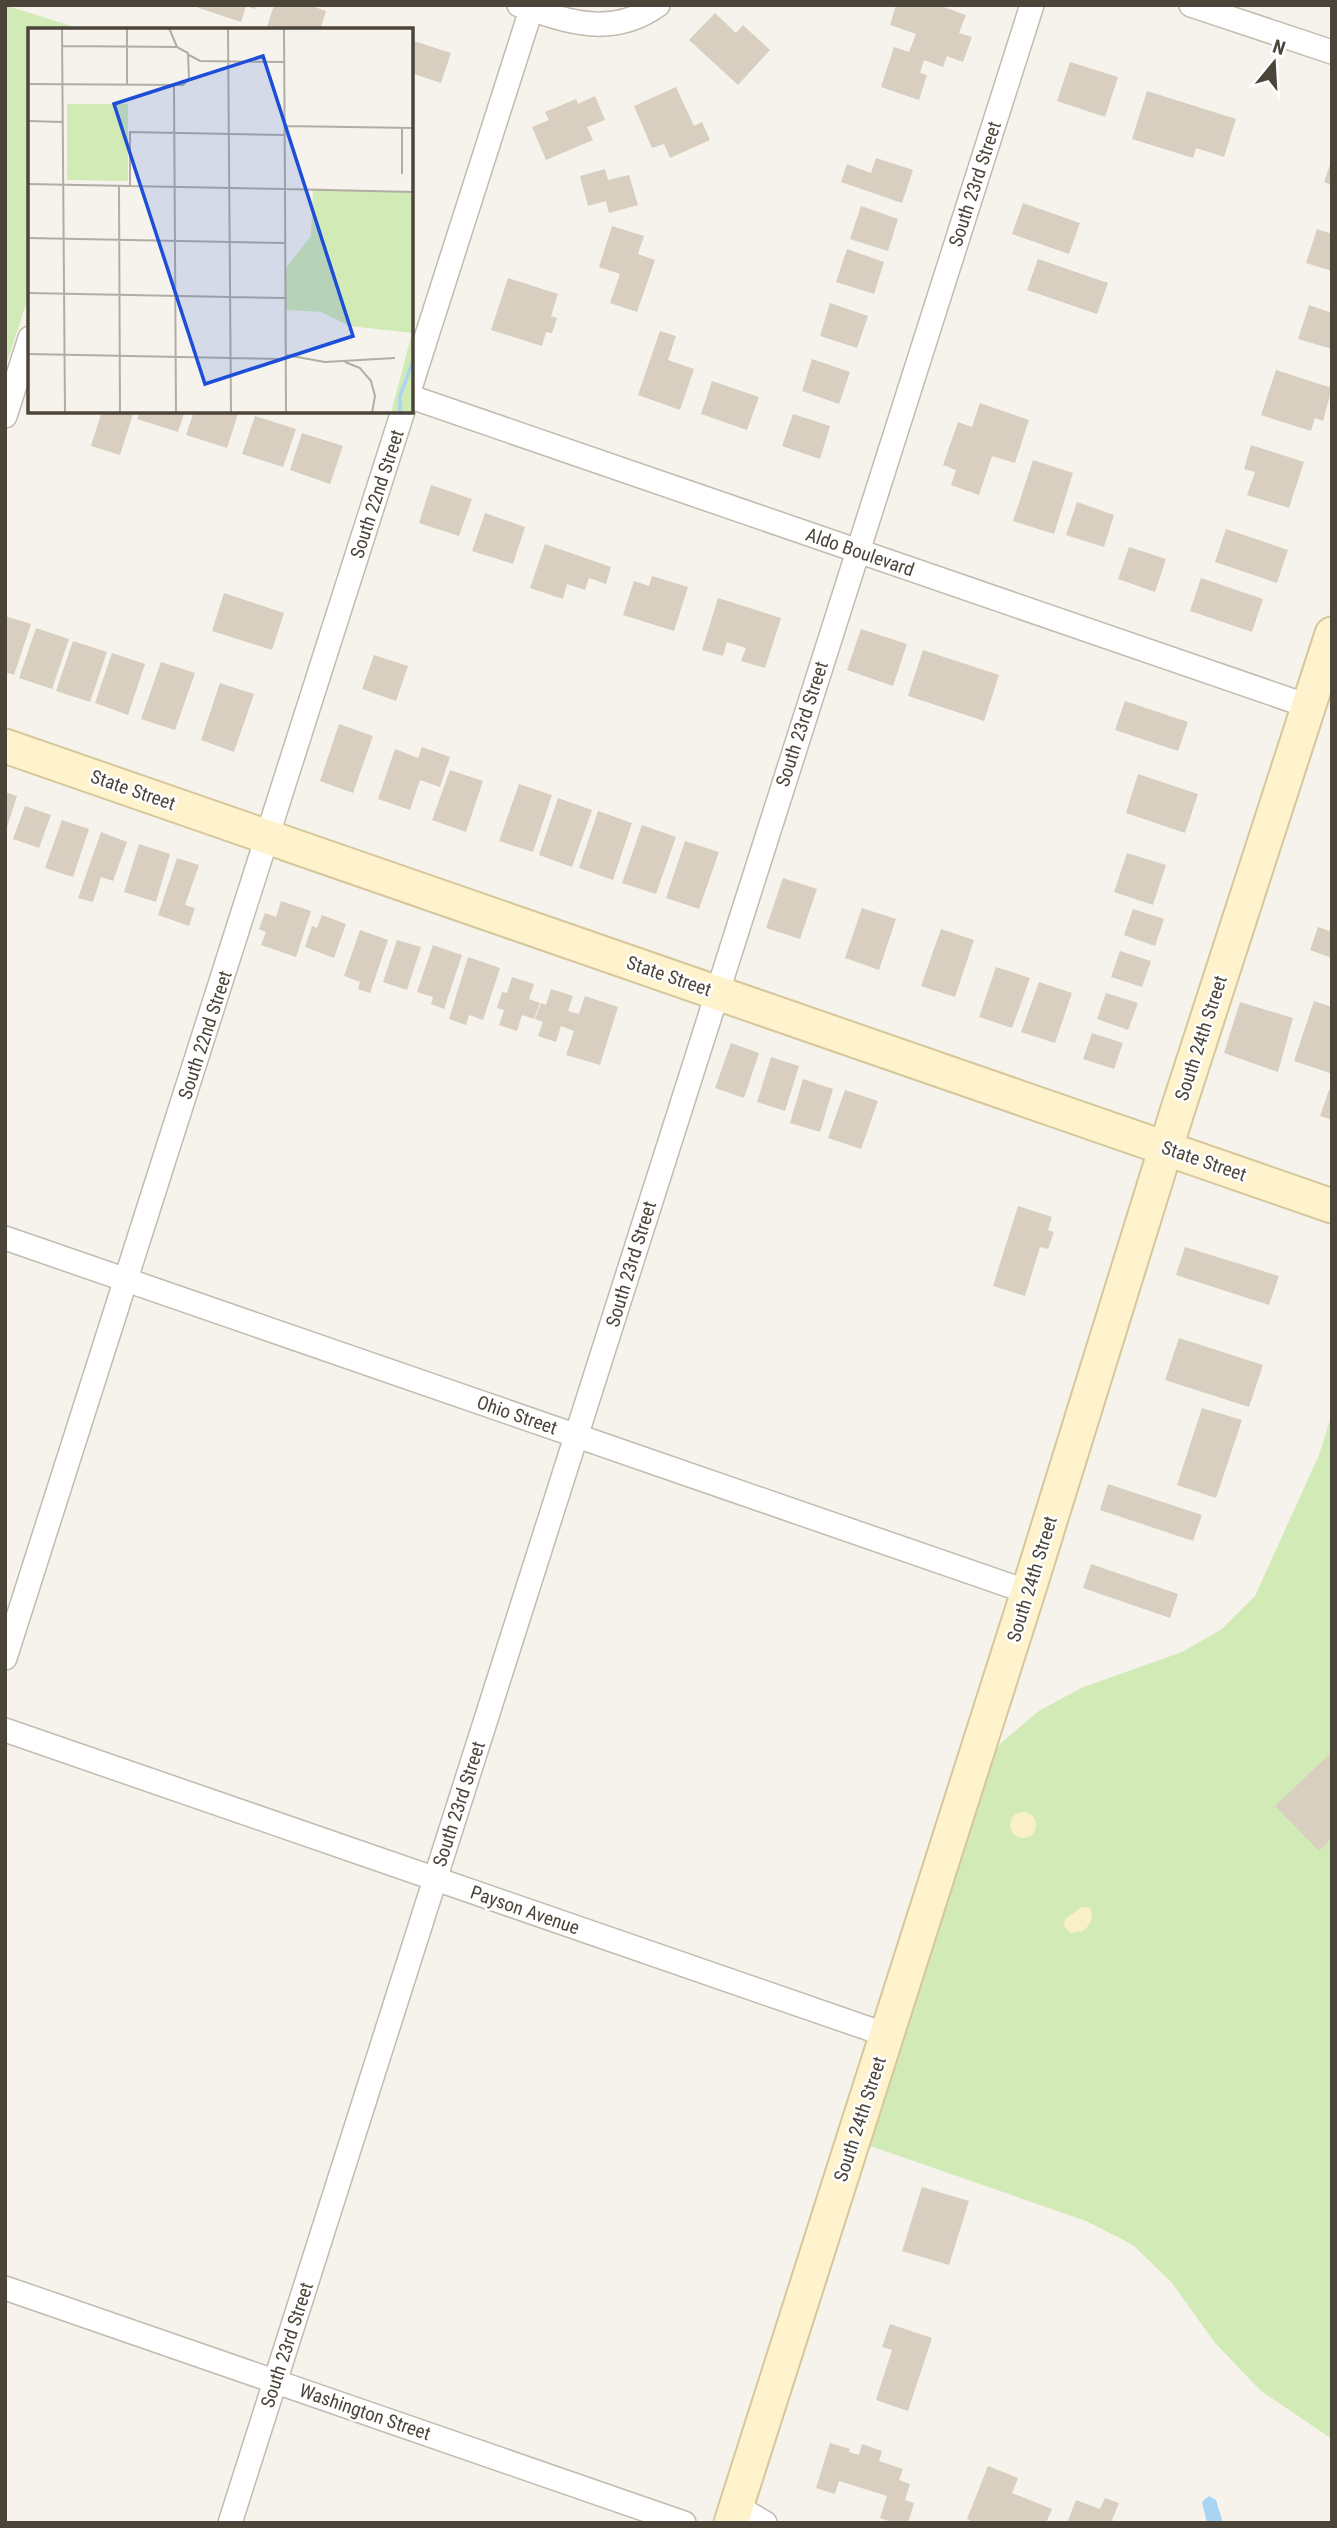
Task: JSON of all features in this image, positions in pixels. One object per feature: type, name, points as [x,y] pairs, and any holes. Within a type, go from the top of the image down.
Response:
[{"type":"street","points":[[413,378],[525,7],[593,26],[610,26],[645,15],[658,5]]},
{"type":"street","name":"South 23rd Street","points":[[230,2523],[1031,5]]},
{"type":"street","points":[[1191,5],[1332,52]]},
{"type":"street","points":[[5,416],[28,344]]},
{"type":"street","name":"Aldo Boulevard","points":[[413,398],[1308,706]]},
{"type":"street","name":"South 22nd Street","points":[[5,1658],[402,413]]},
{"type":"street","name":"South 24th Street","points":[[733,2514],[1028,1592],[1166,1148],[1332,634]]},
{"type":"street","name":"State Street","points":[[5,746],[1332,1206]]},
{"type":"street","name":"Ohio Street","points":[[5,1237],[1028,1592]]},
{"type":"street","name":"Payson Avenue","points":[[5,1730],[887,2035]]},
{"type":"street","name":"Washington Street","points":[[5,2288],[684,2523]]},
{"type":"street","points":[[733,2514],[765,2523]]},
{"type":"green space","points":[[5,5],[78,28],[28,28],[28,298],[5,368]]},
{"type":"green space","points":[[1332,1414],[1332,2439],[1261,2391],[1215,2343],[1172,2283],[1133,2245],[1086,2221],[853,2140],[963,1795],[1002,1742],[1039,1711],[1081,1688],[1182,1652],[1222,1629],[1255,1596],[1319,1455]]},
{"type":"sand","points":[[1023,1812],[1032,1816],[1036,1825],[1032,1834],[1023,1838],[1014,1834],[1010,1825],[1014,1816]]},
{"type":"sand","points":[[1082,1907],[1090,1908],[1091,1921],[1083,1931],[1070,1933],[1064,1926],[1065,1919]]},
{"type":"water","points":[[1209,2496],[1216,2500],[1223,2523],[1207,2523],[1202,2502]]},
{"type":"building","points":[[196,5],[256,5],[255,9],[246,6],[241,22]]},
{"type":"building","points":[[274,5],[309,5],[326,11],[321,28],[267,28]]},
{"type":"building","points":[[896,5],[938,5],[966,15],[959,33],[972,37],[963,62],[947,56],[943,67],[924,60],[920,73],[927,75],[919,100],[881,87],[894,47],[909,52],[916,34],[890,25]]},
{"type":"building","points":[[715,13],[736,33],[743,25],[770,50],[738,85],[689,40]]},
{"type":"building","points":[[413,41],[451,53],[441,83],[414,74],[413,76]]},
{"type":"building","points":[[1070,62],[1118,77],[1105,117],[1057,101]]},
{"type":"building","points":[[676,87],[694,126],[702,122],[710,140],[670,158],[664,144],[652,148],[634,106]]},
{"type":"building","points":[[1147,91],[1236,119],[1224,157],[1196,148],[1193,158],[1132,139]]},
{"type":"building","points":[[595,96],[605,120],[587,127],[593,140],[546,160],[532,127],[549,120],[545,112],[576,99],[578,104]]},
{"type":"building","points":[[876,158],[913,170],[902,203],[841,182],[847,164],[871,173]]},
{"type":"building","points":[[1332,159],[1332,185],[1324,182]]},
{"type":"building","points":[[605,169],[608,180],[629,175],[638,205],[609,213],[606,201],[588,206],[580,176]]},
{"type":"building","points":[[1023,203],[1080,223],[1069,254],[1012,234]]},
{"type":"building","points":[[861,206],[898,219],[888,251],[850,239]]},
{"type":"building","points":[[612,226],[644,236],[638,254],[655,260],[637,312],[610,303],[620,274],[599,267]]},
{"type":"building","points":[[1317,229],[1332,234],[1332,271],[1306,263]]},
{"type":"building","points":[[847,249],[884,262],[874,294],[836,282]]},
{"type":"building","points":[[1038,259],[1108,283],[1097,314],[1027,290]]},
{"type":"building","points":[[508,278],[558,294],[551,316],[557,318],[552,333],[546,332],[542,346],[491,330]]},
{"type":"building","points":[[830,303],[868,316],[857,348],[820,336]]},
{"type":"building","points":[[1309,305],[1332,313],[1332,349],[1298,339]]},
{"type":"building","points":[[660,331],[676,336],[668,360],[694,369],[680,410],[638,395]]},
{"type":"building","points":[[812,359],[850,372],[839,404],[802,391]]},
{"type":"building","points":[[1276,370],[1332,388],[1323,421],[1315,418],[1311,431],[1261,415]]},
{"type":"building","points":[[712,381],[759,397],[747,430],[701,414]]},
{"type":"building","points":[[980,403],[1029,420],[1015,463],[992,456],[979,495],[951,485],[956,470],[943,465],[958,422],[972,427]]},
{"type":"building","points":[[101,413],[133,413],[120,455],[91,446]]},
{"type":"building","points":[[139,413],[184,413],[178,432],[137,419]]},
{"type":"building","points":[[193,413],[238,413],[227,448],[186,435]]},
{"type":"building","points":[[793,414],[830,426],[820,459],[782,446]]},
{"type":"building","points":[[255,416],[296,429],[283,467],[242,454]]},
{"type":"building","points":[[302,433],[343,446],[330,484],[290,470]]},
{"type":"building","points":[[1251,445],[1304,462],[1289,508],[1247,495],[1255,472],[1244,469]]},
{"type":"building","points":[[1033,460],[1073,473],[1054,534],[1013,521]]},
{"type":"building","points":[[431,485],[472,499],[459,536],[419,523]]},
{"type":"building","points":[[1077,502],[1114,515],[1104,547],[1066,535]]},
{"type":"building","points":[[485,513],[525,527],[513,564],[472,551]]},
{"type":"building","points":[[1226,529],[1288,550],[1277,583],[1215,562]]},
{"type":"building","points":[[545,544],[611,567],[606,584],[589,578],[585,590],[567,584],[563,599],[530,588]]},
{"type":"building","points":[[1129,547],[1166,559],[1155,592],[1118,579]]},
{"type":"building","points":[[652,576],[688,587],[674,631],[623,615],[634,581],[649,586]]},
{"type":"building","points":[[1201,578],[1263,599],[1252,632],[1190,611]]},
{"type":"building","points":[[224,593],[284,613],[272,650],[212,631]]},
{"type":"building","points":[[718,598],[781,618],[765,668],[741,661],[746,648],[727,642],[723,656],[702,650]]},
{"type":"building","points":[[5,616],[31,624],[14,675],[5,672]]},
{"type":"building","points":[[36,628],[69,639],[52,689],[19,678]]},
{"type":"building","points":[[861,629],[907,644],[893,686],[847,670]]},
{"type":"building","points":[[73,641],[107,652],[90,702],[56,691]]},
{"type":"building","points":[[923,650],[999,675],[984,721],[908,696]]},
{"type":"building","points":[[112,653],[145,664],[128,715],[95,703]]},
{"type":"building","points":[[374,655],[408,666],[396,701],[362,689]]},
{"type":"building","points":[[161,662],[195,673],[175,730],[141,719]]},
{"type":"building","points":[[220,683],[254,694],[234,752],[201,740]]},
{"type":"building","points":[[1125,701],[1188,722],[1178,751],[1115,730]]},
{"type":"building","points":[[339,724],[373,736],[353,793],[320,781]]},
{"type":"building","points":[[422,747],[450,757],[440,787],[420,780],[410,810],[378,799],[395,749],[418,758]]},
{"type":"building","points":[[450,770],[483,781],[466,832],[432,820]]},
{"type":"building","points":[[1138,774],[1198,794],[1185,833],[1126,813]]},
{"type":"building","points":[[519,784],[552,795],[533,852],[499,841]]},
{"type":"building","points":[[5,792],[17,796],[6,830],[5,830]]},
{"type":"building","points":[[558,798],[592,810],[572,867],[539,855]]},
{"type":"building","points":[[25,806],[51,815],[39,848],[13,839]]},
{"type":"building","points":[[598,811],[632,823],[613,880],[579,868]]},
{"type":"building","points":[[62,820],[89,829],[73,877],[45,868]]},
{"type":"building","points":[[642,825],[676,837],[656,894],[622,883]]},
{"type":"building","points":[[101,832],[127,842],[113,881],[101,877],[93,902],[78,898]]},
{"type":"building","points":[[685,841],[719,852],[699,909],[666,898]]},
{"type":"building","points":[[139,844],[170,854],[156,902],[124,892]]},
{"type":"building","points":[[1127,853],[1166,865],[1153,905],[1114,892]]},
{"type":"building","points":[[177,858],[199,865],[185,905],[195,908],[189,926],[158,915]]},
{"type":"building","points":[[783,878],[817,889],[800,939],[766,928]]},
{"type":"building","points":[[281,901],[311,911],[296,957],[261,945],[266,932],[259,929],[265,913],[276,917]]},
{"type":"building","points":[[862,908],[896,919],[879,970],[845,958]]},
{"type":"building","points":[[1133,909],[1164,919],[1155,946],[1124,935]]},
{"type":"building","points":[[322,915],[346,924],[334,958],[305,947],[312,926],[317,928]]},
{"type":"building","points":[[1318,927],[1332,932],[1332,958],[1310,950]]},
{"type":"building","points":[[941,929],[974,940],[955,997],[921,986]]},
{"type":"building","points":[[360,930],[388,940],[370,993],[358,989],[360,982],[344,976]]},
{"type":"building","points":[[397,940],[421,947],[407,990],[383,982]]},
{"type":"building","points":[[433,945],[462,955],[444,1009],[431,1004],[433,997],[417,992]]},
{"type":"building","points":[[1120,951],[1151,961],[1142,987],[1111,977]]},
{"type":"building","points":[[468,957],[500,968],[483,1020],[469,1015],[466,1025],[449,1019]]},
{"type":"building","points":[[996,967],[1030,978],[1012,1028],[979,1017]]},
{"type":"building","points":[[512,977],[534,984],[529,999],[540,1003],[534,1019],[522,1015],[517,1031],[499,1025],[504,1010],[497,1008],[502,992],[507,993]]},
{"type":"building","points":[[1039,982],[1072,993],[1055,1043],[1021,1032]]},
{"type":"building","points":[[551,989],[573,996],[568,1011],[579,1014],[585,996],[618,1007],[600,1065],[566,1055],[574,1031],[561,1026],[556,1042],[538,1036],[543,1022],[535,1019],[541,1003],[546,1005]]},
{"type":"building","points":[[1106,993],[1138,1003],[1128,1030],[1097,1019]]},
{"type":"building","points":[[1314,1001],[1332,1007],[1330,1073],[1294,1061]]},
{"type":"building","points":[[1240,1002],[1293,1018],[1278,1072],[1224,1053]]},
{"type":"building","points":[[1092,1033],[1123,1043],[1114,1069],[1083,1059]]},
{"type":"building","points":[[731,1043],[759,1053],[744,1098],[715,1088]]},
{"type":"building","points":[[771,1057],[799,1066],[785,1111],[757,1102]]},
{"type":"building","points":[[803,1079],[833,1089],[820,1132],[790,1123]]},
{"type":"building","points":[[845,1090],[878,1101],[861,1149],[828,1138]]},
{"type":"building","points":[[1329,1090],[1332,1090],[1332,1120],[1320,1116]]},
{"type":"building","points":[[1018,1206],[1052,1217],[1048,1230],[1054,1232],[1048,1249],[1040,1247],[1025,1296],[993,1286]]},
{"type":"building","points":[[1185,1247],[1279,1276],[1269,1305],[1176,1275]]},
{"type":"building","points":[[1179,1338],[1263,1365],[1249,1407],[1165,1380]]},
{"type":"building","points":[[1202,1408],[1242,1420],[1216,1498],[1177,1485]]},
{"type":"building","points":[[1108,1484],[1202,1515],[1193,1541],[1100,1510]]},
{"type":"building","points":[[1091,1564],[1178,1594],[1170,1618],[1083,1588]]},
{"type":"building","points":[[1332,1752],[1332,1838],[1319,1851],[1275,1806]]},
{"type":"building","points":[[922,2187],[969,2201],[949,2265],[902,2251]]},
{"type":"building","points":[[890,2324],[932,2338],[908,2411],[876,2400],[892,2350],[882,2347]]},
{"type":"building","points":[[830,2443],[850,2449],[849,2452],[859,2455],[862,2444],[882,2451],[879,2461],[903,2469],[899,2480],[910,2484],[905,2500],[914,2503],[908,2523],[894,2523],[880,2518],[887,2496],[839,2481],[835,2494],[816,2488]]},
{"type":"building","points":[[988,2466],[1018,2478],[1012,2493],[1052,2509],[1046,2523],[975,2523],[967,2519]]},
{"type":"building","points":[[1105,2498],[1119,2503],[1112,2520],[1117,2523],[1067,2523],[1076,2500],[1100,2509]]}]
